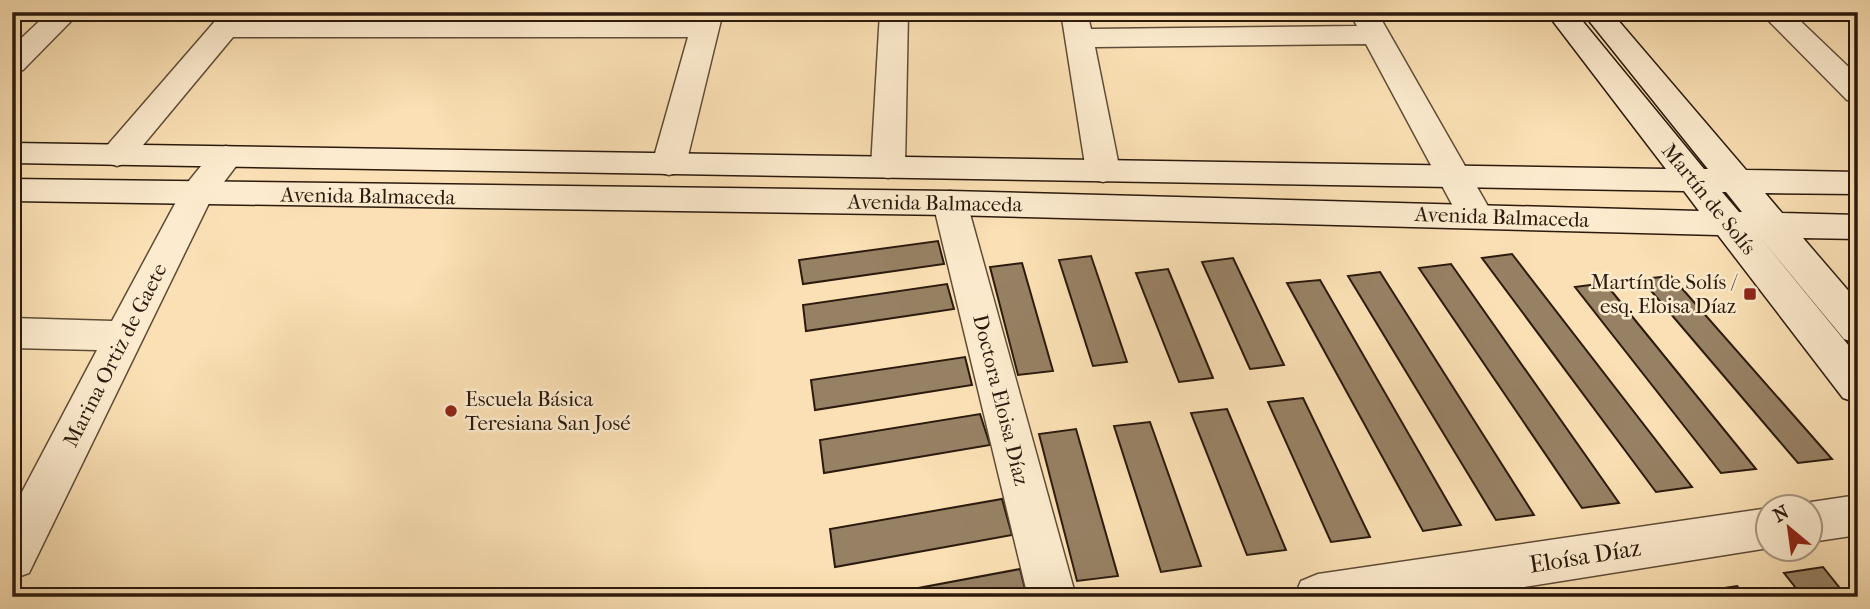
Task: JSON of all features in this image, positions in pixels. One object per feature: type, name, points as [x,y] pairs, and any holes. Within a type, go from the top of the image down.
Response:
[{"type":"street","points":[[12,64],[66,12]]},
{"type":"street","points":[[888,167],[894,12]]},
{"type":"street","name":"Martín de Solís","points":[[1560,12],[1858,387]]},
{"type":"street","name":"Martín de Solís","points":[[1596,12],[1858,329]]},
{"type":"street","points":[[1774,12],[1858,93]]},
{"type":"street","points":[[117,155],[231,20],[707,20],[668,164]]},
{"type":"street","points":[[1103,171],[1076,25],[1369,23],[1475,215]]},
{"type":"street","name":"Avenida Balmaceda","points":[[12,153],[1858,183]]},
{"type":"street","name":"Marina Ortiz de Gaete","points":[[12,558],[27,499],[125,336],[196,195],[226,157]]},
{"type":"street","name":"Avenida Balmaceda","points":[[12,191],[950,203],[1858,227]]},
{"type":"street","name":"Doctora Eloisa Díaz","points":[[950,203],[1052,597]]},
{"type":"street","points":[[12,334],[125,336]]},
{"type":"street","points":[[1825,520],[1858,515]]},
{"type":"street","name":"Eloísa Díaz","points":[[1318,597],[1755,530]]},
{"type":"shaded area","points":[[264,12],[521,12],[517,21],[258,19]]},
{"type":"shaded area","points":[[558,12],[699,12],[696,20],[554,19]]},
{"type":"building","points":[[938,241],[944,264],[803,284],[799,260]]},
{"type":"building","points":[[1512,254],[1692,487],[1656,492],[1482,258]]},
{"type":"building","points":[[1091,256],[1127,362],[1093,366],[1059,260]]},
{"type":"building","points":[[1233,258],[1284,365],[1250,369],[1202,262]]},
{"type":"building","points":[[1022,263],[1053,371],[1018,375],[990,267]]},
{"type":"building","points":[[1451,264],[1619,503],[1582,508],[1419,268]]},
{"type":"building","points":[[1168,269],[1213,378],[1179,382],[1136,273]]},
{"type":"building","points":[[1380,272],[1534,515],[1496,520],[1348,276]]},
{"type":"building","points":[[1671,276],[1832,459],[1798,463],[1641,279]]},
{"type":"building","points":[[1320,280],[1461,525],[1423,531],[1287,283]]},
{"type":"building","points":[[1605,283],[1756,469],[1721,473],[1575,287]]},
{"type":"building","points":[[947,284],[954,309],[806,331],[803,305]]},
{"type":"building","points":[[965,357],[972,385],[815,410],[811,380]]},
{"type":"building","points":[[1303,398],[1370,537],[1331,542],[1268,402]]},
{"type":"building","points":[[1227,409],[1286,550],[1247,555],[1191,413]]},
{"type":"building","points":[[980,414],[990,445],[824,473],[820,440]]},
{"type":"building","points":[[1150,422],[1201,566],[1161,572],[1114,426]]},
{"type":"building","points":[[1076,429],[1118,576],[1077,581],[1039,434]]},
{"type":"building","points":[[1002,499],[1012,535],[835,567],[830,529]]},
{"type":"building","points":[[1823,567],[1847,597],[1803,597],[1784,573]]},
{"type":"building","points":[[1020,569],[1027,597],[870,597]]},
{"type":"building","points":[[1737,586],[1746,597],[1701,597],[1698,592]]},
{"type":"place","name":"Martín de Solís / esq. Eloisa Díaz","points":[[1750,294]]},
{"type":"place","name":"Escuela Básica Teresiana San José","points":[[451,411]]}]
